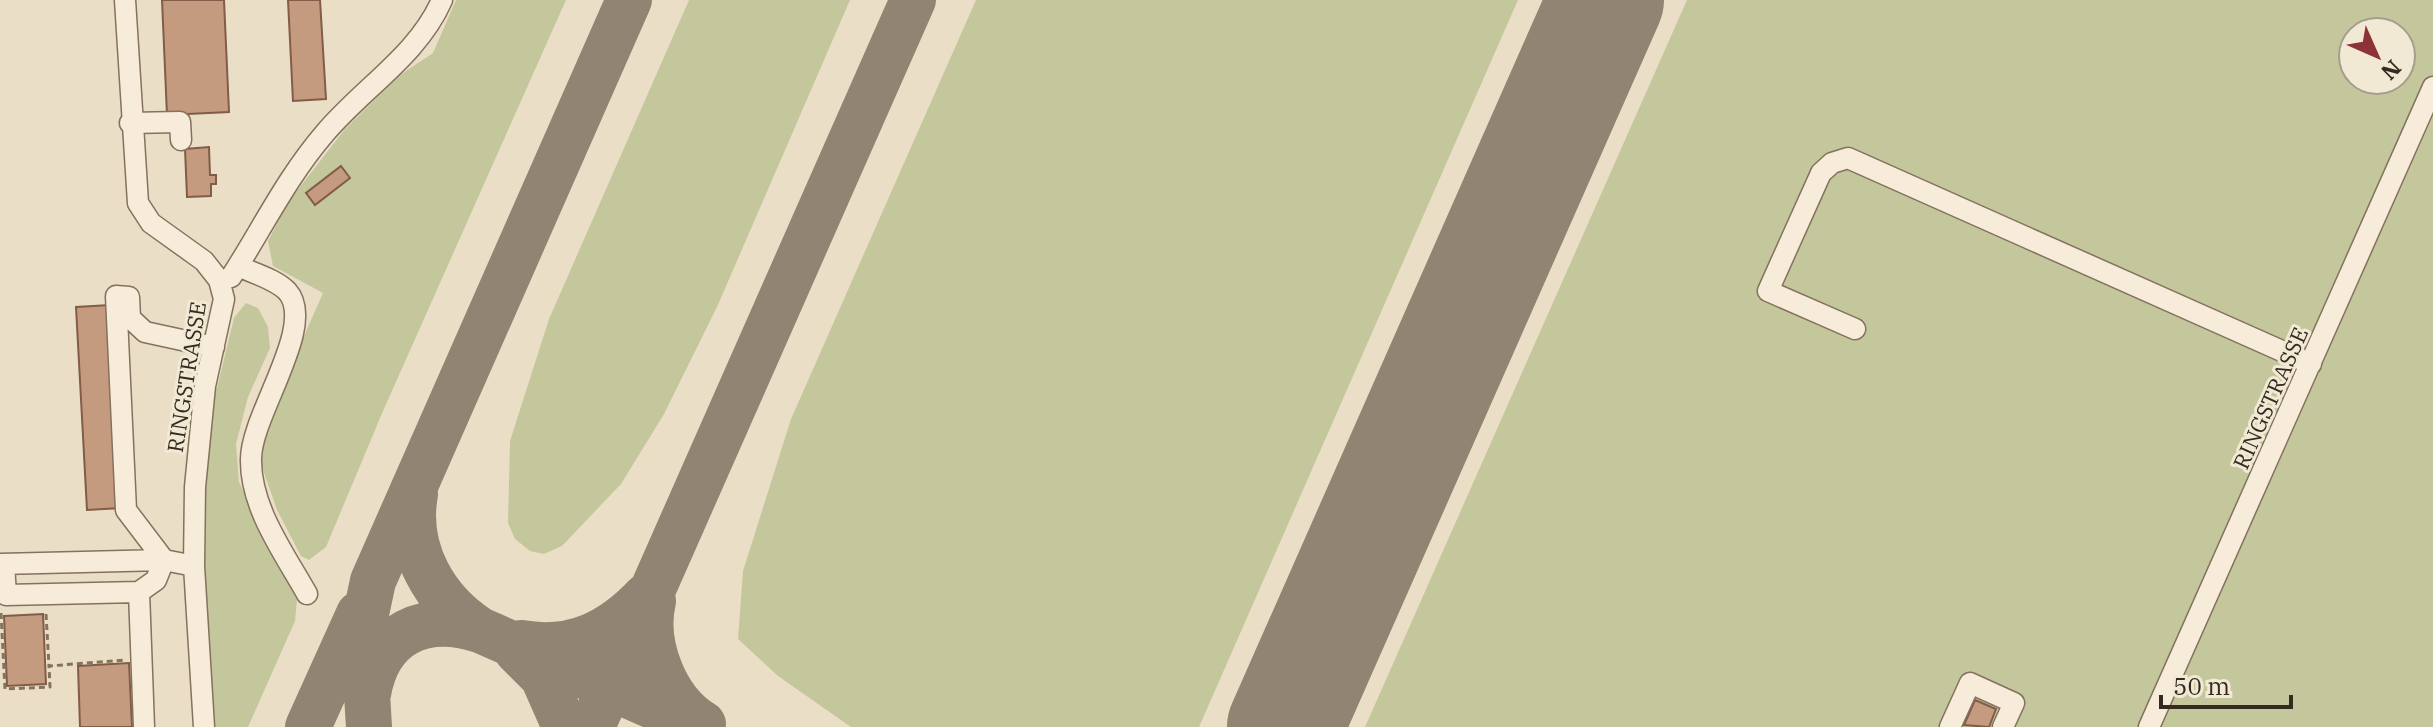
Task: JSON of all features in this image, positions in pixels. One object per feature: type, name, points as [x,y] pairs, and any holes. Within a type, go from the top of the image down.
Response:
[{"type":"lane","points":[[125,0],[130,123],[138,203],[151,223],[204,261],[222,291]]},
{"type":"lane","name":"RINGSTRASSE","points":[[204,727],[194,566],[195,487],[205,386],[224,313],[222,291],[286,186],[325,132],[424,35],[442,0]]},
{"type":"lane","name":"RINGSTRASSE","points":[[2149,727],[2433,87]]},
{"type":"lane","points":[[130,123],[180,122],[181,140]]},
{"type":"lane","points":[[1855,329],[1768,291],[1821,173],[1832,163],[1848,158],[2311,364]]},
{"type":"lane","points":[[238,266],[279,285],[289,293],[297,311],[292,341],[256,427],[251,458],[254,488],[265,516],[307,594]]},
{"type":"lane","points":[[164,560],[126,510],[116,296],[129,297],[130,318],[145,332],[214,347]]},
{"type":"lane","points":[[164,560],[156,580],[139,592],[6,595],[2,564],[164,560],[194,566]]},
{"type":"lane","points":[[139,592],[144,727]]},
{"type":"lane","points":[[1950,727],[1970,683],[2014,703],[2003,727]]},
{"type":"path","points":[[6,595],[0,614],[5,689],[50,687],[45,594]]},
{"type":"path","points":[[49,666],[141,659]]},
{"type":"green space","points":[[456,0],[566,0],[383,411],[326,547],[309,560],[301,556],[277,510],[261,464],[264,426],[323,293],[273,266],[268,241],[289,201],[345,129],[400,75],[433,53]]},
{"type":"green space","points":[[689,0],[850,0],[717,307],[664,414],[621,484],[562,546],[544,554],[530,551],[515,539],[508,523],[510,441],[549,319]]},
{"type":"green space","points":[[976,0],[1518,0],[1199,727],[851,727],[778,676],[738,639],[743,571],[791,419]]},
{"type":"green space","points":[[1687,0],[2433,0],[2433,727],[1365,727]]},
{"type":"green space","points":[[246,303],[258,308],[268,327],[270,348],[248,397],[236,444],[239,482],[297,600],[295,621],[248,727],[204,727],[194,566],[205,386],[217,388],[234,318]]},
{"type":"building","points":[[162,0],[224,0],[229,112],[167,115]]},
{"type":"building","points":[[288,0],[320,0],[326,99],[293,101]]},
{"type":"building","points":[[209,147],[210,175],[216,175],[216,184],[211,184],[211,196],[187,197],[185,149]]},
{"type":"building","points":[[341,166],[350,178],[315,205],[306,193]]},
{"type":"building","points":[[110,305],[121,508],[87,510],[76,307]]},
{"type":"building","points":[[43,614],[46,684],[7,686],[4,616]]},
{"type":"building","points":[[129,663],[132,727],[80,727],[78,666]]},
{"type":"building","points":[[1975,700],[1996,709],[1989,727],[1964,725]]},
{"type":"taxiway","points":[[369,727],[363,628],[373,581],[629,0]]},
{"type":"taxiway","points":[[592,727],[913,0]]},
{"type":"taxiway","points":[[415,494],[415,535],[427,572],[449,604],[480,630]]},
{"type":"taxiway","points":[[1288,727],[1360,563]]},
{"type":"taxiway","points":[[521,643],[557,645],[590,637],[619,620],[646,596]]},
{"type":"taxiway","points":[[653,601],[651,635],[660,670],[678,701],[703,724]]},
{"type":"taxiway","points":[[308,727],[359,614]]},
{"type":"taxiway","points":[[368,694],[373,673],[393,642],[423,626],[460,625],[480,630],[700,727]]},
{"type":"taxiway","points":[[517,651],[543,677],[565,727]]},
{"type":"runway","points":[[1285,727],[1606,0]]}]
